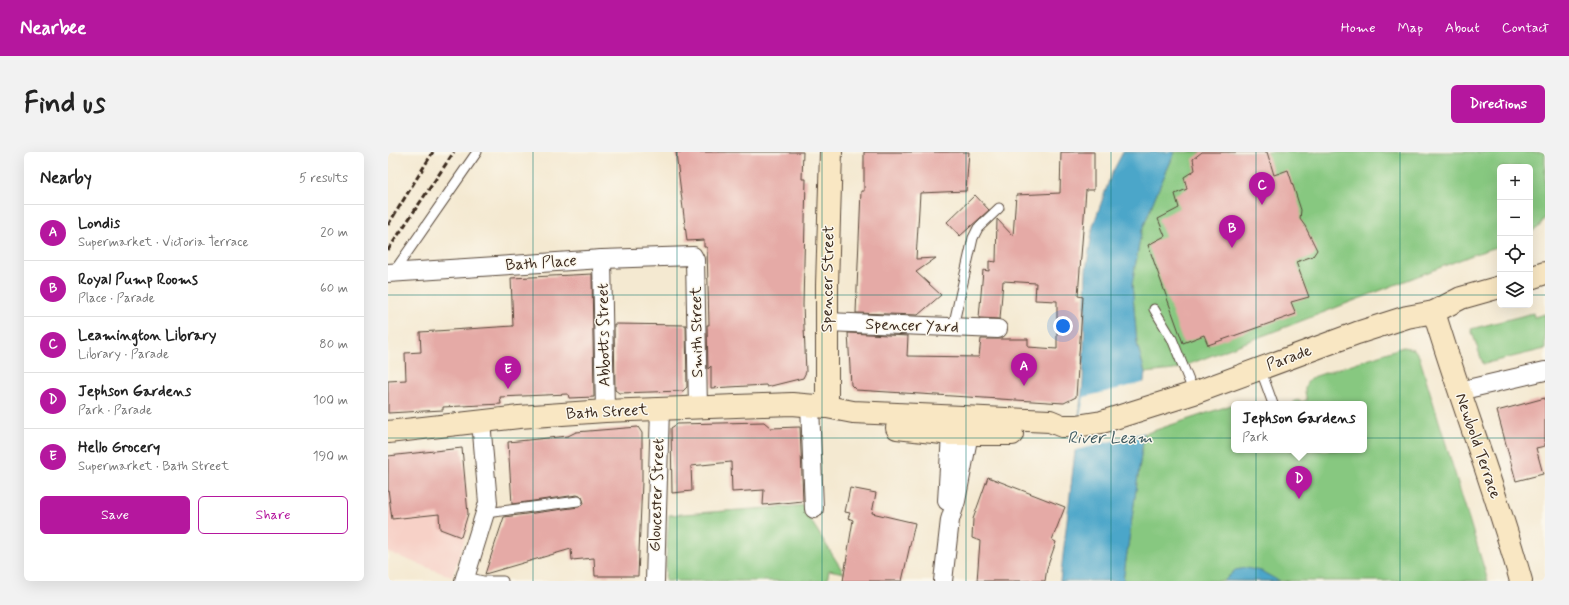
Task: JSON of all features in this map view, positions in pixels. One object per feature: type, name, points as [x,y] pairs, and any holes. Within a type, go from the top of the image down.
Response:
[{"type":"main road","name":"Spencer Street","points":[[819,406],[827,322],[831,152]]},
{"type":"main road","points":[[1533,277],[1545,273]]},
{"type":"main road","name":"Parade","points":[[960,428],[1051,433],[1069,426],[1102,422],[1194,394],[1260,368],[1357,333],[1407,317],[1434,312],[1461,298],[1497,288]]},
{"type":"main road","name":"Newbold Terrace","points":[[1434,312],[1459,391],[1495,495],[1521,581]]},
{"type":"main road","name":"Bath Street","points":[[388,432],[481,421],[660,408],[819,406],[853,412]]},
{"type":"main road","points":[[853,412],[913,416],[960,428]]},
{"type":"main road","points":[[853,412],[869,421],[887,426],[960,428]]},
{"type":"street","name":"Bath Place","points":[[390,275],[602,259],[693,256]]},
{"type":"street","name":"Smith Street","points":[[693,256],[695,260],[697,295],[698,408]]},
{"type":"street","name":"Abbotts Street","points":[[602,259],[605,411]]},
{"type":"street","name":"Spencer Yard","points":[[827,322],[998,329]]},
{"type":"street","points":[[1459,391],[1545,371]]},
{"type":"street","points":[[814,509],[812,452],[819,406]]},
{"type":"street","name":"Gloucester Street","points":[[655,581],[660,408]]},
{"type":"street","points":[[465,579],[488,503],[481,421]]},
{"type":"street","points":[[943,581],[950,520],[947,504],[960,428]]},
{"type":"lane","points":[[390,275],[477,152]]},
{"type":"lane","points":[[953,328],[973,238],[978,228],[999,208]]},
{"type":"lane","points":[[1154,309],[1172,339],[1194,394]]},
{"type":"lane","points":[[1260,368],[1272,401]]},
{"type":"lane","points":[[486,513],[578,501]]},
{"type":"lane","points":[[465,579],[503,581]]},
{"type":"shaded area","points":[[453,448],[464,456],[469,527],[452,577],[388,552],[388,456]]},
{"type":"green space","points":[[1175,152],[1545,152],[1545,217],[1539,227],[1533,231],[1533,164],[1497,164],[1497,247],[1475,254],[1174,370],[1145,373],[1137,343],[1132,284],[1141,233]]},
{"type":"green space","points":[[1533,313],[1534,317],[1545,314],[1545,349],[1483,364],[1471,329]]},
{"type":"green space","points":[[1403,347],[1414,349],[1419,356],[1488,581],[1123,581],[1144,434],[1231,405],[1231,453],[1367,453],[1367,401],[1304,401],[1307,400],[1305,387],[1307,382],[1313,377]]},
{"type":"green space","points":[[810,505],[808,514],[810,519],[844,573],[829,570],[827,581],[665,581],[669,515]]},
{"type":"water","name":"River Leam","points":[[1123,152],[1175,152],[1141,233],[1132,284],[1137,343],[1145,373],[1143,388],[1144,434],[1123,581],[1060,581],[1083,382],[1086,270],[1093,226],[1111,175]]},
{"type":"water","points":[[1246,568],[1261,571],[1279,581],[1224,581],[1235,570]]},
{"type":"pier","points":[[1146,382],[1146,432],[1073,451],[1084,397]]},
{"type":"building","points":[[676,152],[803,152],[802,179],[806,179],[803,305],[806,372],[803,378],[767,387],[766,385],[711,388],[711,366],[708,369],[707,325],[709,325],[707,247],[704,247],[704,240],[687,241]]},
{"type":"building","points":[[864,152],[969,152],[966,191],[920,193],[916,259],[936,258],[916,272],[941,295],[918,315],[856,313],[861,191],[864,191]]},
{"type":"building","points":[[1061,152],[1094,152],[1094,190],[1086,190],[1078,296],[1083,297],[1076,397],[1064,403],[856,390],[851,385],[848,333],[908,336],[907,356],[979,357],[981,339],[1028,339],[1028,347],[1057,349],[1057,301],[1035,300],[1036,283],[1003,281],[1000,319],[979,318],[983,270],[989,271],[989,261],[996,262],[997,219],[1013,236],[1016,195],[1060,193]]},
{"type":"building","points":[[1202,152],[1267,152],[1274,175],[1288,170],[1301,210],[1300,219],[1317,250],[1313,256],[1296,262],[1309,297],[1291,302],[1296,314],[1208,345],[1204,335],[1183,343],[1148,245],[1165,236],[1158,219],[1179,208],[1175,194],[1187,189],[1184,177],[1195,170],[1193,159]]},
{"type":"building","points":[[975,195],[989,210],[960,236],[947,222]]},
{"type":"building","points":[[592,274],[594,397],[569,398],[568,394],[500,397],[501,404],[443,407],[443,410],[388,413],[388,381],[406,380],[405,353],[421,352],[420,332],[513,326],[511,278]]},
{"type":"building","points":[[614,324],[686,325],[687,387],[683,391],[619,393],[615,390]]},
{"type":"building","points":[[1545,398],[1545,446],[1536,448],[1543,474],[1516,481],[1497,411]]},
{"type":"building","points":[[764,422],[771,428],[800,427],[803,501],[763,505],[764,490],[732,492],[731,462],[691,466],[692,491],[672,493],[671,428],[677,424]]},
{"type":"building","points":[[638,427],[642,433],[642,482],[638,576],[595,576],[594,558],[572,560],[571,549],[485,574],[504,517],[579,507],[584,503],[582,497],[577,495],[512,504],[508,442],[568,436],[576,432]]},
{"type":"building","points":[[462,448],[468,514],[461,537],[440,529],[439,514],[392,519],[388,489],[388,456]]},
{"type":"building","points":[[988,477],[1065,507],[1052,540],[1056,542],[1047,568],[1045,581],[977,581],[980,541],[972,538],[973,519]]},
{"type":"building","points":[[850,488],[876,493],[872,513],[915,523],[902,581],[843,581],[853,520],[848,518],[850,513],[845,512]]},
{"type":"railway","points":[[388,225],[433,152]]},
{"type":"railway","points":[[388,250],[454,152]]},
{"type":"place","name":"Leamington Library","points":[[1262,205]]},
{"type":"place","name":"Royal Pump Rooms","points":[[1232,248]]},
{"type":"place","name":"Londis","points":[[1024,386]]},
{"type":"place","name":"Hello Grocery","points":[[508,389]]},
{"type":"place","name":"Jephson Gardens","points":[[1299,499]]}]
